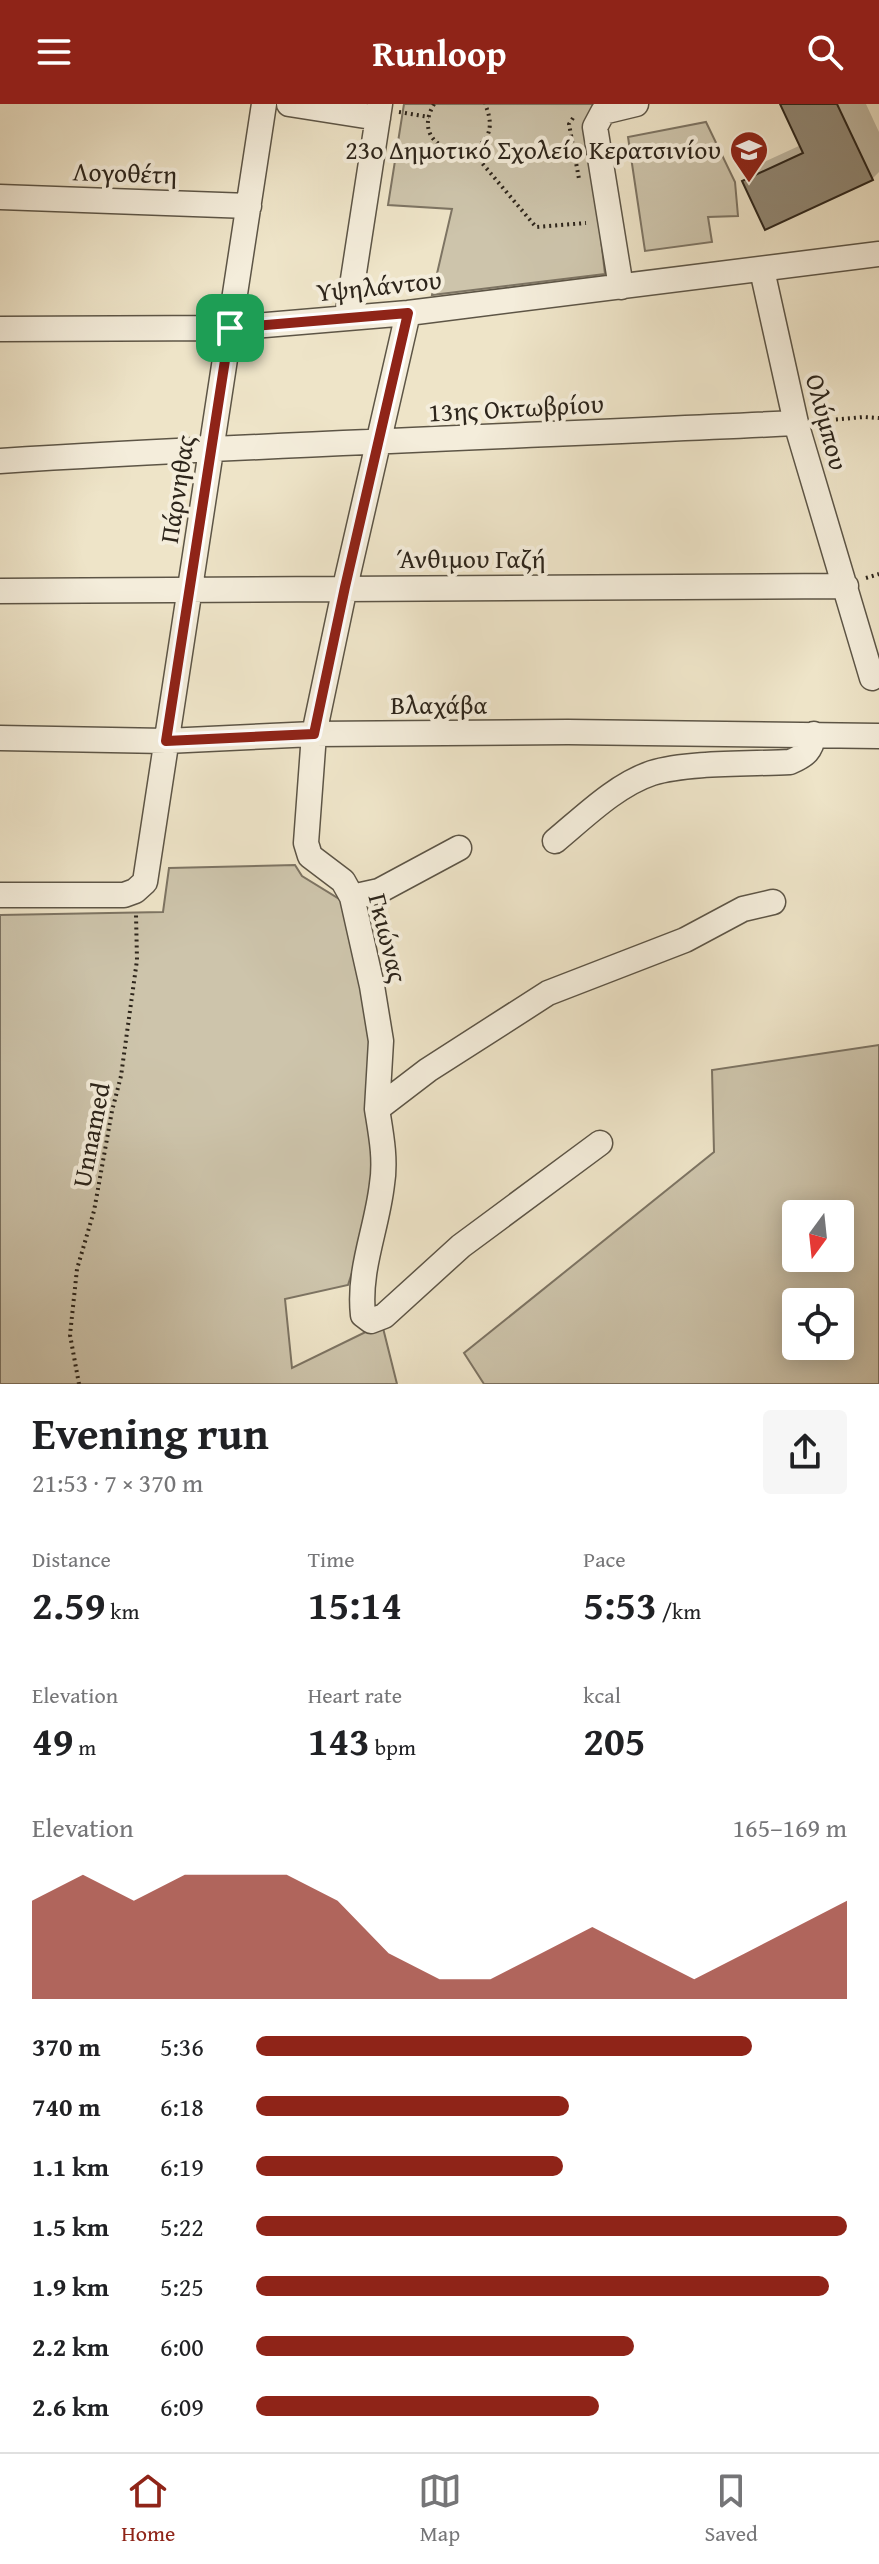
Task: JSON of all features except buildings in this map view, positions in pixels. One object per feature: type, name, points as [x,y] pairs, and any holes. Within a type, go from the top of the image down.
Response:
[{"type":"street","name":"Πάρνηθας","points":[[140,886],[166,741],[264,104]]},
{"type":"street","points":[[289,104],[379,110],[347,318]]},
{"type":"street","points":[[621,287],[595,127],[603,112],[636,104]]},
{"type":"street","name":"Λογοθέτη","points":[[0,197],[249,206]]},
{"type":"street","name":"Υψηλάντου","points":[[0,329],[230,328],[408,313],[879,254]]},
{"type":"street","name":"Ολύμπου","points":[[762,270],[796,423],[872,678]]},
{"type":"street","name":"Γκιώνας","points":[[408,313],[314,734],[306,843],[310,856],[343,881],[352,897],[381,1041],[377,1109],[384,1169],[361,1279],[363,1315],[371,1321],[384,1316],[461,1246],[600,1143]]},
{"type":"street","name":"13ης Οκτωβρίου","points":[[0,461],[211,447],[377,443],[796,423]]},
{"type":"street","name":"Άνθιμου Γαζή","points":[[0,591],[846,586]]},
{"type":"street","name":"Βλαχάβα","points":[[0,738],[166,741],[314,734],[879,736]]},
{"type":"street","points":[[555,841],[625,787],[653,773],[790,762],[811,749],[814,734]]},
{"type":"street","points":[[352,897],[379,891],[459,848]]},
{"type":"street","points":[[0,895],[124,895],[140,886]]},
{"type":"street","points":[[377,1109],[441,1061],[548,993],[685,940],[743,909],[773,902]]},
{"type":"path","points":[[434,104],[429,117],[431,135],[438,144],[457,152],[471,150],[487,136],[490,124],[485,104]]},
{"type":"path","points":[[379,110],[429,117]]},
{"type":"path","points":[[576,114],[569,124],[579,182]]},
{"type":"path","points":[[471,150],[536,227],[587,225],[584,211]]},
{"type":"path","points":[[796,423],[879,418]]},
{"type":"path","name":"Unnamed","points":[[79,1384],[70,1335],[77,1269],[94,1211],[121,1076],[137,960],[140,886]]},
{"type":"shaded area","points":[[404,104],[621,104],[587,117],[605,274],[432,295],[452,209],[388,205]]},
{"type":"shaded area","points":[[706,122],[735,182],[738,216],[708,217],[712,242],[645,251],[628,137]]},
{"type":"shaded area","points":[[295,865],[302,876],[344,902],[369,1010],[375,1145],[365,1232],[348,1285],[285,1299],[292,1368],[382,1324],[397,1384],[0,1384],[0,915],[163,912],[169,868]]},
{"type":"shaded area","points":[[879,1045],[879,1384],[484,1384],[464,1353],[714,1152],[712,1070]]},
{"type":"place","name":"23o Δημοτικό Σχολείο Κερατσινίου","points":[[749,184]]},
{"type":"route","points":[[408,313],[314,734],[166,741],[189,589],[230,328],[408,313]]}]
